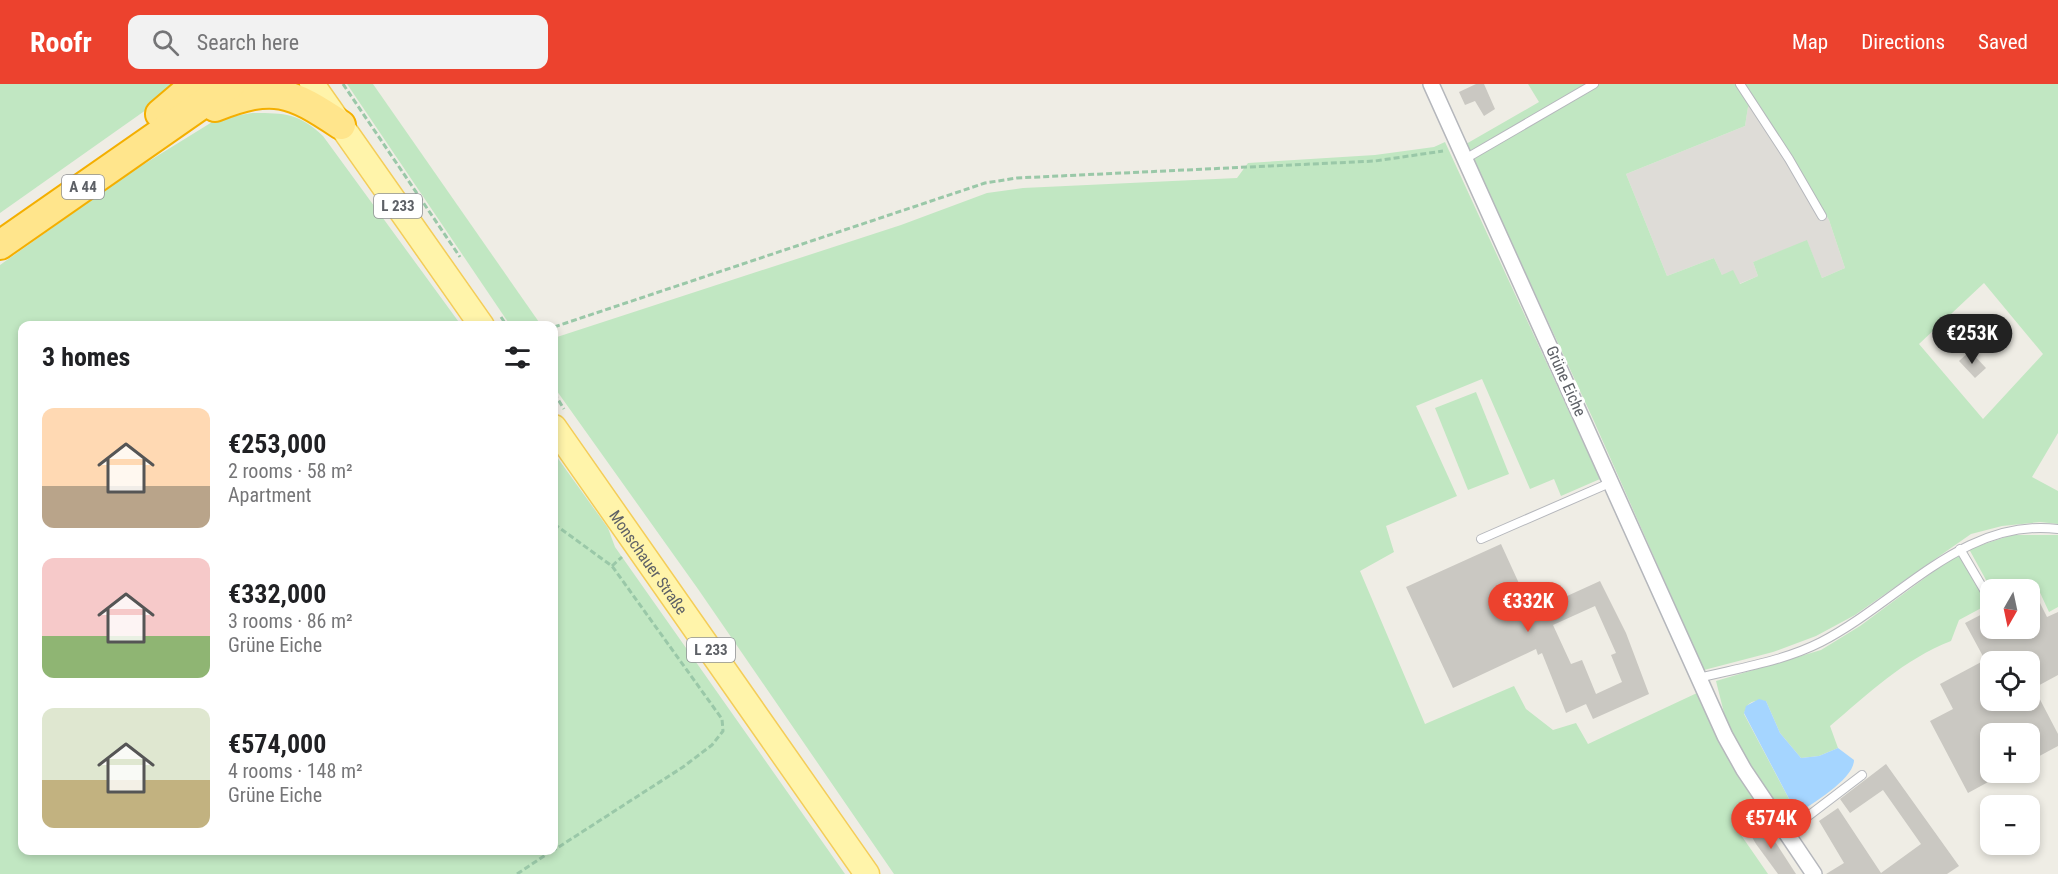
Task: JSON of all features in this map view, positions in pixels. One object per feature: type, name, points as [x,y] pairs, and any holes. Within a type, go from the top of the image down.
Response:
[{"type":"highway","points":[[0,229],[130,139],[195,84]]},
{"type":"highway","points":[[167,129],[231,84]]},
{"type":"highway","points":[[167,129],[243,93],[266,90],[301,98],[341,125]]},
{"type":"highway","name":"A 44","points":[[0,245],[167,129]]},
{"type":"main road","name":"L 233","points":[[312,84],[491,321]]},
{"type":"main road","name":"Monschauer Straße","points":[[558,433],[867,874]]},
{"type":"street","name":"Grüne Eiche","points":[[1431,84],[1699,678],[1744,770],[1814,874]]},
{"type":"lane","points":[[1465,159],[1594,84]]},
{"type":"lane","points":[[1740,84],[1789,159],[1822,216]]},
{"type":"lane","points":[[1481,539],[1611,482]]},
{"type":"lane","points":[[1699,678],[1776,658],[1819,643],[1858,621],[1960,549],[1994,533],[2015,528],[2058,529]]},
{"type":"lane","points":[[1960,549],[1980,583]]},
{"type":"lane","points":[[1786,833],[1862,775]]},
{"type":"path","points":[[343,84],[461,258]]},
{"type":"path","points":[[558,326],[985,183],[1017,178],[1375,161],[1443,152],[1458,144]]},
{"type":"path","points":[[558,527],[612,566],[722,719],[723,731],[712,746],[683,767],[558,847]]},
{"type":"path","points":[[517,874],[546,855]]},
{"type":"shaded area","points":[[1758,103],[1829,220],[1845,268],[1822,278],[1807,241],[1753,262],[1758,276],[1739,284],[1722,275],[1714,258],[1667,276],[1626,174],[1745,126],[1748,107]]},
{"type":"green space","points":[[0,84],[175,84],[153,105],[0,213]]},
{"type":"green space","points":[[347,84],[373,84],[538,321],[507,321]]},
{"type":"green space","points":[[1528,84],[2058,84],[2058,433],[2032,477],[2058,491],[2058,524],[2040,522],[2002,526],[1971,534],[1855,615],[1816,636],[1773,652],[1704,670],[1593,419],[1466,144],[1539,102]],"holes":[[[1758,103],[1829,220],[1845,268],[1822,278],[1807,240],[1753,262],[1758,276],[1740,284],[1733,270],[1722,275],[1714,258],[1667,276],[1626,174],[1745,126],[1748,107]],[[1984,283],[2043,354],[1983,419],[1919,344]]]},
{"type":"green space","points":[[252,113],[273,113],[290,116],[314,128],[323,136],[458,321],[18,321],[18,855],[558,855],[558,459],[608,528],[615,547],[845,874],[0,874],[0,265],[128,174],[217,119]]},
{"type":"green space","points":[[1445,142],[1600,479],[1561,496],[1554,479],[1530,489],[1482,379],[1416,406],[1457,496],[1386,526],[1394,552],[1360,571],[1425,724],[1514,686],[1526,709],[1553,730],[1576,723],[1588,744],[1697,693],[1729,759],[1766,817],[1741,835],[1768,874],[894,874],[698,589],[558,393],[558,337],[901,225],[987,193],[1023,188],[1237,178],[1248,163],[1375,155],[1434,147]]},
{"type":"green space","points":[[1476,392],[1509,474],[1468,490],[1435,408]]},
{"type":"green space","points":[[2012,535],[2058,535],[2058,607],[2049,612],[2040,593],[2040,579],[1986,579],[1969,549]]},
{"type":"green space","points":[[1960,552],[1980,591],[1980,609],[1959,620],[1951,641],[1902,667],[1830,726],[1838,748],[1819,756],[1801,758],[1780,733],[1766,701],[1755,701],[1747,706],[1744,714],[1797,814],[1786,822],[1740,753],[1725,717],[1716,681],[1821,650],[1860,626]]},
{"type":"water","points":[[1759,699],[1766,701],[1780,733],[1801,758],[1819,756],[1838,748],[1854,760],[1852,767],[1840,783],[1797,814],[1744,713],[1746,706]]},
{"type":"building","points":[[1476,84],[1484,84],[1495,109],[1484,116],[1475,101],[1465,105],[1459,92]]},
{"type":"building","points":[[1970,351],[1986,368],[1975,378],[1959,361]]},
{"type":"building","points":[[1501,544],[1532,612],[1600,581],[1626,633],[1649,694],[1593,719],[1586,704],[1566,713],[1542,653],[1538,655],[1536,649],[1453,688],[1406,587]],"holes":[[[1595,606],[1616,653],[1611,655],[1622,682],[1596,694],[1582,660],[1571,664],[1553,625]]]},
{"type":"building","points":[[2040,603],[2047,617],[2058,612],[2058,675],[2040,685],[2040,651],[1980,651],[1965,623],[1980,615],[1980,639],[2040,639]]},
{"type":"building","points":[[1980,663],[1980,711],[2040,711],[2040,700],[2058,734],[2058,746],[2040,756],[2040,723],[1980,723],[1980,783],[1986,783],[1968,793],[1930,721],[1953,709],[1940,684]]},
{"type":"building","points":[[1886,764],[1959,866],[1947,874],[1826,874],[1844,863],[1819,821],[1838,808],[1881,873],[1921,844],[1883,790],[1850,813],[1840,799]]},
{"type":"building","points":[[1763,823],[1796,874],[1778,874],[1756,844],[1749,832]]}]
